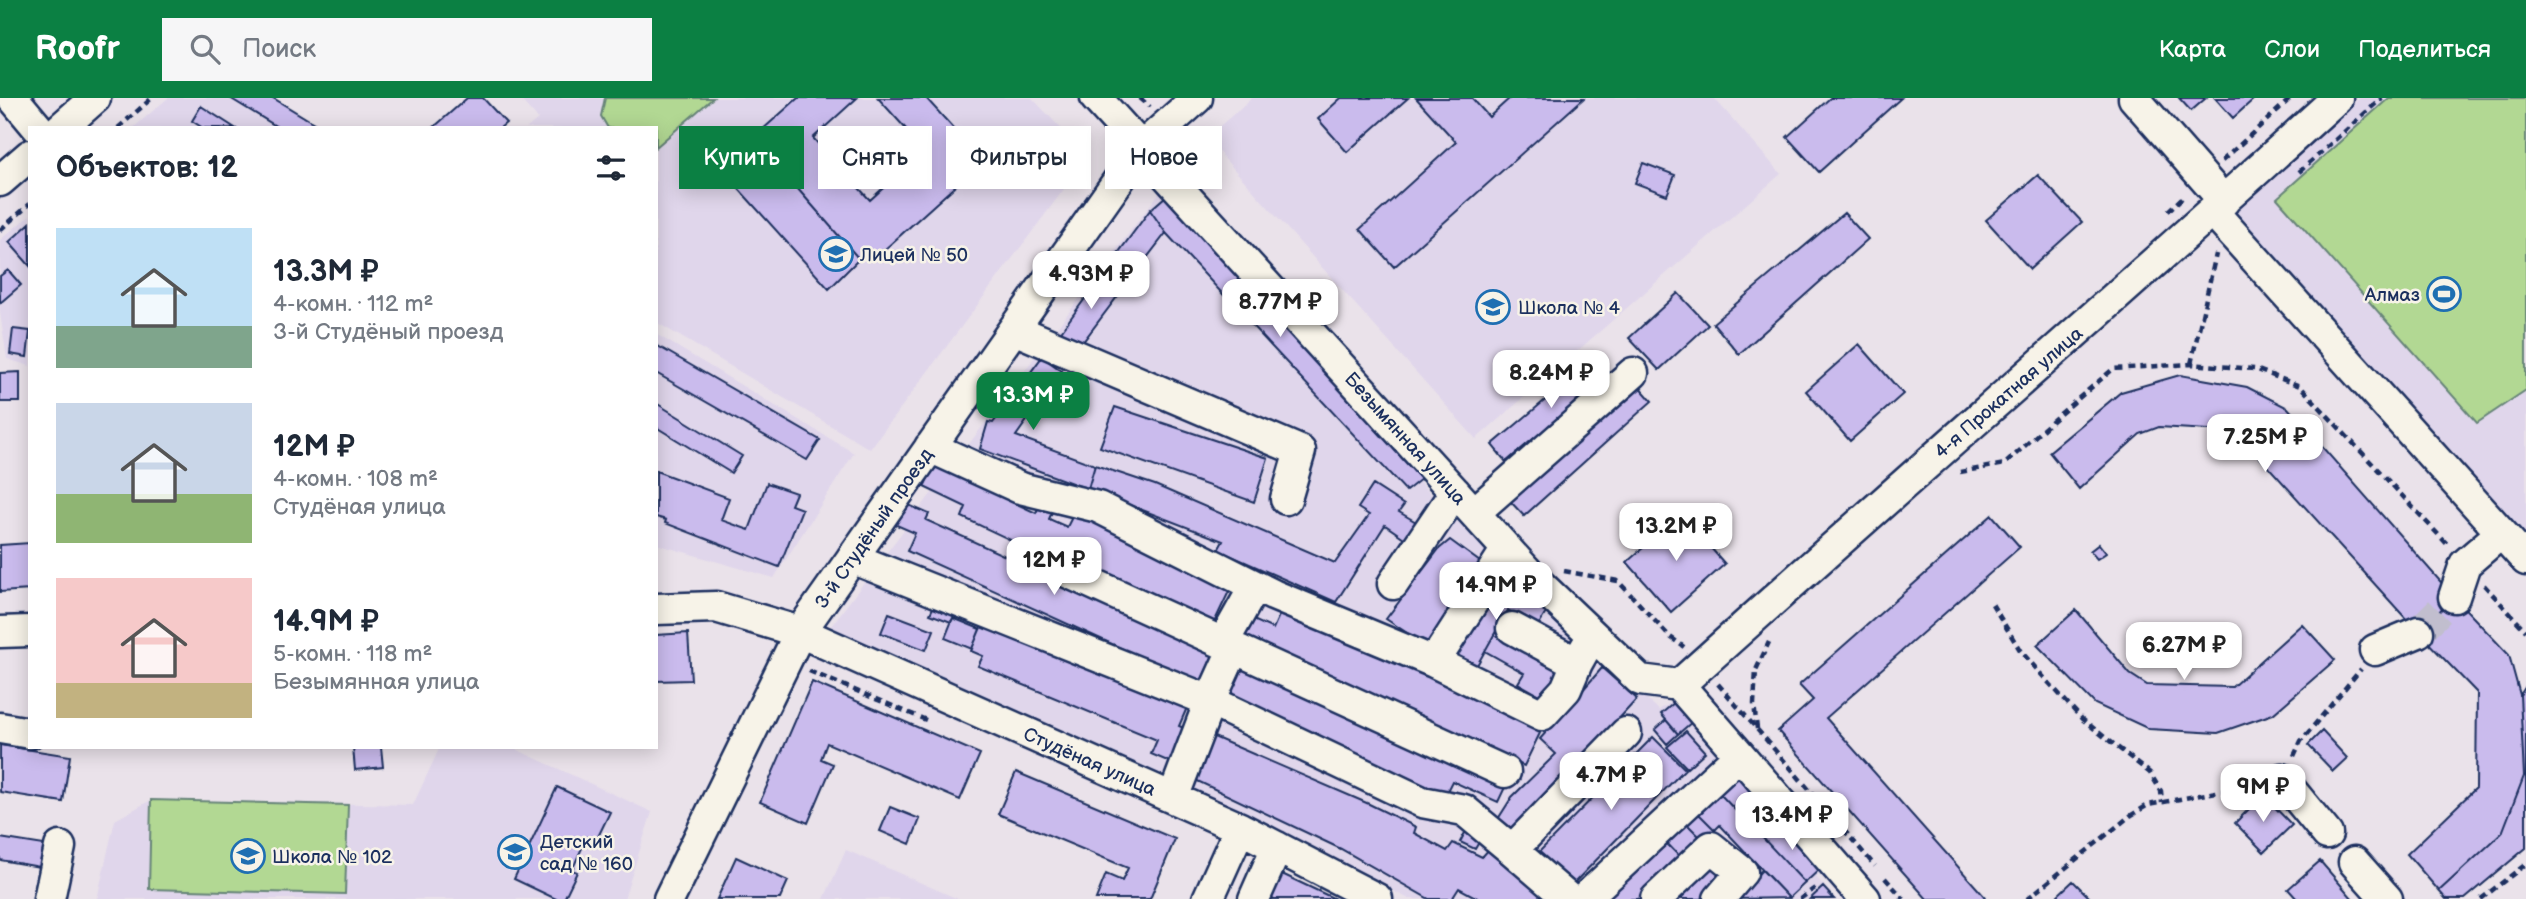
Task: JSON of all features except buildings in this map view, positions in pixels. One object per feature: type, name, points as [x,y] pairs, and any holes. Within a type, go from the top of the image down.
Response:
[{"type":"street","points":[[13,98],[36,126]]},
{"type":"street","points":[[63,126],[95,98]]},
{"type":"street","name":"Безымянная улица","points":[[1096,98],[1122,126]]},
{"type":"street","name":"3-й Студёный проезд","points":[[1171,126],[1197,98]]},
{"type":"street","points":[[2134,98],[2204,178],[2223,215],[2526,560]]},
{"type":"street","name":"4-я Прокатная улица","points":[[1679,685],[1969,425],[2223,215],[2337,98]]},
{"type":"street","points":[[0,181],[28,157]]},
{"type":"street","name":"3-й Студёный проезд","points":[[669,899],[807,636],[852,558],[1014,329],[1118,189]]},
{"type":"street","name":"Безымянная улица","points":[[1180,189],[1535,580],[1640,680],[1679,685]]},
{"type":"street","points":[[1014,329],[1300,451],[1286,499]]},
{"type":"street","points":[[1394,584],[1464,502],[1633,373]]},
{"type":"street","points":[[930,447],[1020,488],[1098,507],[1255,586],[1434,662],[1542,715],[1566,689],[1593,635]]},
{"type":"street","points":[[2455,597],[2465,564],[2501,533]]},
{"type":"street","points":[[1434,662],[1507,549]]},
{"type":"street","points":[[852,558],[1210,701],[1422,802],[1464,810],[1569,899]]},
{"type":"street","points":[[1065,571],[1505,772]]},
{"type":"street","points":[[1173,798],[1228,645],[1255,586]]},
{"type":"street","name":"Студёная улица","points":[[658,609],[716,607],[807,636],[1240,828],[1377,899]]},
{"type":"street","points":[[1512,628],[1577,663]]},
{"type":"street","points":[[0,632],[28,631]]},
{"type":"street","points":[[2375,650],[2418,632]]},
{"type":"street","points":[[1679,685],[1865,899]]},
{"type":"street","points":[[0,728],[28,733]]},
{"type":"street","points":[[1512,850],[1626,733]]},
{"type":"street","points":[[1584,899],[1740,755]]},
{"type":"street","points":[[2282,779],[2327,834]]},
{"type":"street","points":[[1208,899],[1240,828]]},
{"type":"street","points":[[1254,899],[1277,847]]},
{"type":"street","points":[[1656,899],[1711,847],[1742,872],[1719,899]]},
{"type":"street","points":[[48,899],[60,848]]},
{"type":"street","points":[[2354,862],[2387,899]]},
{"type":"path","points":[[120,126],[152,98]]},
{"type":"path","points":[[2204,178],[2291,98]]},
{"type":"path","points":[[2292,179],[2382,98]]},
{"type":"path","points":[[0,230],[28,206]]},
{"type":"path","points":[[2191,364],[2223,215]]},
{"type":"path","points":[[1950,481],[1960,472],[2005,464],[2113,369],[2191,364],[2255,369],[2300,386],[2526,631]]},
{"type":"path","points":[[1560,570],[1618,581],[1669,636],[1702,665],[1904,899]]},
{"type":"path","points":[[1992,604],[2020,650],[2082,719],[2150,773],[2161,791],[2162,803]]},
{"type":"path","points":[[807,636],[804,669],[931,722]]},
{"type":"path","points":[[1757,729],[1754,704],[1756,670],[1770,640]]},
{"type":"path","points":[[2027,899],[2130,816],[2148,805],[2282,779],[2301,741],[2357,676],[2375,650]]},
{"type":"path","points":[[2482,899],[2526,864]]},
{"type":"shaded area","points":[[168,98],[263,98],[309,126],[135,126]]},
{"type":"shaded area","name":"Лицей № 50","points":[[519,98],[1032,98],[1059,126],[946,126],[946,189],[1064,189],[870,449],[658,323],[658,126],[529,126],[538,119]]},
{"type":"shaded area","name":"Школа № 4","points":[[1252,98],[1714,98],[1781,174],[1476,439],[1222,156],[1222,126],[1220,126]]},
{"type":"shaded area","name":"Алмаз","points":[[2359,98],[2526,98],[2526,541],[2234,214]]},
{"type":"shaded area","points":[[1160,192],[1445,510],[1659,710],[1675,700],[1826,864],[1816,877],[1836,899],[1409,899],[1242,812],[825,634]]},
{"type":"shaded area","points":[[28,217],[28,365],[7,359],[0,313],[0,240]]},
{"type":"shaded area","points":[[658,335],[854,453],[774,578],[658,545]]},
{"type":"shaded area","points":[[439,749],[515,749],[652,812],[624,899],[97,899],[115,820],[151,800],[413,805]]},
{"type":"shaded area","points":[[846,850],[958,899],[824,899]]},
{"type":"green space","points":[[605,98],[713,98],[658,145],[658,126],[607,126],[601,116]]},
{"type":"green space","name":"Алмаз","points":[[2389,98],[2526,98],[2526,390],[2477,423],[2277,198]]},
{"type":"green space","name":"Школа № 102","points":[[151,800],[348,805],[345,894],[149,889]]},
{"type":"tunnel","points":[[2418,632],[2454,597]]},
{"type":"place","name":"Лицей № 50","points":[[836,254]]},
{"type":"place","name":"Алмаз","points":[[2444,294]]},
{"type":"place","name":"Школа № 4","points":[[1493,307]]},
{"type":"place","name":"Детский сад № 160","points":[[515,852]]},
{"type":"place","name":"Школа № 102","points":[[248,856]]}]
